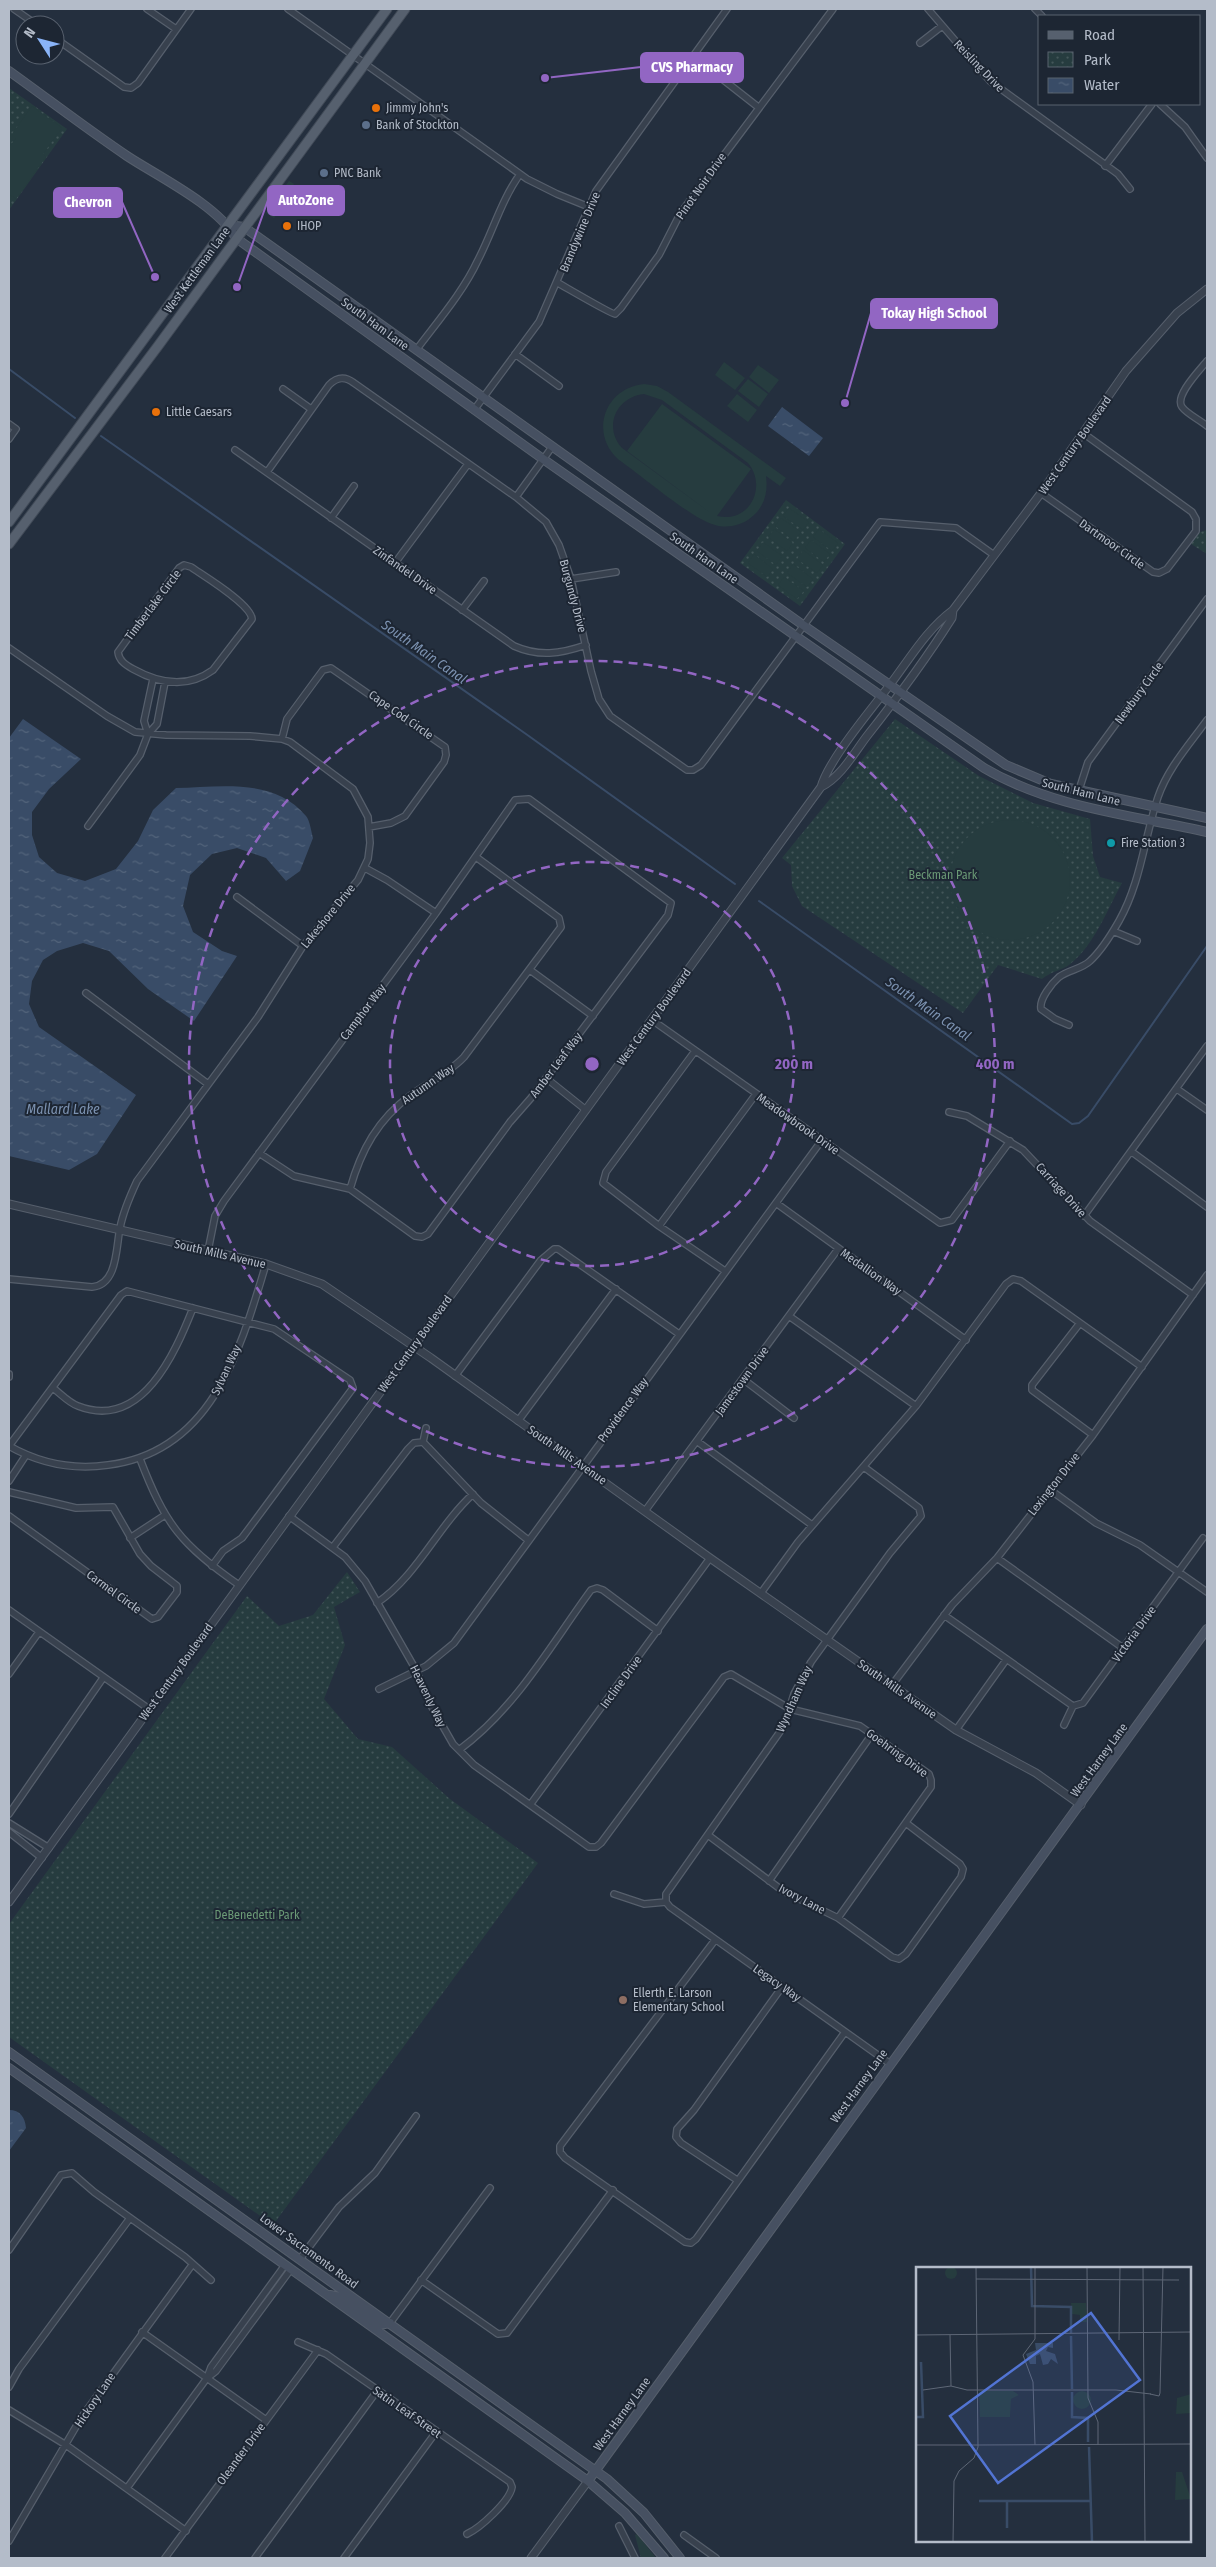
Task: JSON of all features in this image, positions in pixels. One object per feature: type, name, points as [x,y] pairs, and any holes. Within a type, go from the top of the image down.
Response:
[{"type":"main road","name":"West Kettleman Lane","points":[[9,522],[387,9]]},
{"type":"main road","name":"West Kettleman Lane","points":[[9,544],[405,9]]},
{"type":"main road","name":"South Ham Lane","points":[[9,71],[127,156],[169,181],[228,225],[236,238],[474,410],[1000,777],[1059,800],[1207,832]]},
{"type":"main road","points":[[228,225],[244,226]]},
{"type":"main road","name":"South Ham Lane","points":[[244,226],[552,447],[1006,765],[1051,784],[1207,818]]},
{"type":"main road","name":"West Harney Lane","points":[[588,2481],[889,2064],[1081,1805],[1207,1629]]},
{"type":"main road","name":"Lower Sacramento Road","points":[[9,2052],[596,2470],[638,2506],[680,2558]]},
{"type":"main road","name":"Lower Sacramento Road","points":[[9,2068],[588,2481],[626,2513],[664,2558]]},
{"type":"main road","points":[[328,2295],[340,2297],[379,2324],[390,2323]]},
{"type":"street","points":[[147,9],[176,29]]},
{"type":"street","points":[[65,45],[124,87],[131,88],[138,84],[191,9]]},
{"type":"street","points":[[288,9],[520,174],[557,194],[589,207]]},
{"type":"street","name":"Brandywine Drive","points":[[474,410],[539,322],[558,283],[596,191],[727,9]]},
{"type":"street","name":"Pinot Noir Drive","points":[[558,283],[588,298],[610,314],[615,314],[660,255],[680,214],[833,9]]},
{"type":"street","name":"Reisling Drive","points":[[928,9],[990,81],[1127,182],[1130,189]]},
{"type":"street","points":[[920,43],[942,26]]},
{"type":"street","points":[[693,56],[758,107]]},
{"type":"street","points":[[1105,166],[1151,105]]},
{"type":"street","points":[[1161,105],[1185,127],[1207,158]]},
{"type":"street","points":[[417,349],[467,280],[478,260],[501,203],[520,174]]},
{"type":"street","name":"West Century Boulevard","points":[[9,1902],[821,787],[824,778],[923,639],[953,610],[1041,493],[1126,371],[1177,313],[1207,289]]},
{"type":"street","points":[[515,354],[559,386]]},
{"type":"street","points":[[1207,361],[1182,393],[1180,402],[1182,408],[1207,426]]},
{"type":"street","name":"Burgundy Drive","points":[[311,409],[332,382],[345,378],[516,497],[546,522],[553,533],[570,579],[599,699],[610,716],[687,770],[693,770],[701,765],[796,636]]},
{"type":"street","points":[[267,472],[311,409],[283,388]]},
{"type":"street","points":[[9,424],[16,429],[9,439]]},
{"type":"street","name":"Dartmoor Circle","points":[[1041,493],[1153,572],[1159,573],[1167,569],[1196,531],[1196,519],[1192,512],[1083,433]]},
{"type":"street","points":[[516,497],[552,447]]},
{"type":"street","name":"Zinfandel Drive","points":[[236,450],[514,646],[526,652],[552,654],[586,646]]},
{"type":"street","points":[[395,563],[468,464]]},
{"type":"street","points":[[331,518],[354,486]]},
{"type":"street","points":[[796,636],[880,522],[956,528],[994,555]]},
{"type":"street","name":"Timberlake Circle","points":[[188,565],[242,604],[251,612],[252,619],[213,670],[206,676],[183,682],[165,682],[153,679],[128,666],[120,659],[118,652],[179,568],[188,565]]},
{"type":"street","points":[[570,579],[616,572]]},
{"type":"street","points":[[462,610],[484,581]]},
{"type":"street","name":"Newbury Circle","points":[[1079,790],[1088,762],[1207,599]]},
{"type":"street","name":"West Century Boulevard","points":[[821,787],[830,783],[901,693],[952,618],[953,610]]},
{"type":"street","name":"Lakeshore Drive","points":[[9,648],[121,725],[136,732],[282,739],[306,752],[353,789],[362,804],[369,827],[370,843],[364,868],[358,880],[303,946],[271,997],[137,1181],[128,1198],[119,1229],[114,1267],[99,1285],[92,1287],[9,1279]]},
{"type":"street","name":"Cape Cod Circle","points":[[282,739],[287,719],[323,670],[331,668],[445,747],[446,755],[444,762],[405,816],[391,823],[369,827]]},
{"type":"street","points":[[148,734],[144,721],[153,679]]},
{"type":"street","points":[[88,826],[140,755],[148,734],[157,724],[165,682]]},
{"type":"street","points":[[1069,1025],[1055,1019],[1040,1009],[1041,1000],[1059,977],[1089,962],[1113,931],[1132,895],[1156,806],[1171,770],[1207,720]]},
{"type":"street","name":"Camphor Way","points":[[208,1251],[216,1216],[259,1153],[436,913],[512,802],[522,798],[529,799],[540,806],[665,896],[672,905]]},
{"type":"street","name":"Autumn Way","points":[[350,1189],[361,1154],[384,1119],[412,1094],[456,1066],[561,927],[559,918],[476,857]]},
{"type":"street","points":[[364,868],[387,880],[436,913]]},
{"type":"street","points":[[237,897],[303,946]]},
{"type":"street","name":"Amber Leaf Way","points":[[350,1189],[417,1237],[428,1234],[510,1122],[546,1078],[668,915],[672,905]]},
{"type":"street","points":[[1113,931],[1137,941]]},
{"type":"street","points":[[530,970],[593,1016]]},
{"type":"street","points":[[86,993],[208,1084]]},
{"type":"street","name":"Meadowbrook Drive","points":[[652,1020],[940,1223],[946,1224],[952,1220],[1010,1141]]},
{"type":"street","points":[[1084,1216],[1207,1046]]},
{"type":"street","points":[[695,1051],[603,1178],[605,1186],[725,1271]]},
{"type":"street","points":[[546,1078],[586,1110]]},
{"type":"street","points":[[1177,1089],[1207,1110]]},
{"type":"street","points":[[659,1226],[756,1094]]},
{"type":"street","name":"Carriage Drive","points":[[950,1112],[966,1116],[1010,1141],[1035,1160],[1084,1216],[1193,1295]]},
{"type":"street","name":"Providence Way","points":[[379,1689],[438,1658],[454,1643],[822,1140]]},
{"type":"street","points":[[1132,1152],[1207,1206]]},
{"type":"street","points":[[259,1153],[294,1176],[350,1189]]},
{"type":"street","name":"Medallion Way","points":[[776,1203],[966,1340]]},
{"type":"street","name":"South Mills Avenue","points":[[9,1204],[266,1264],[322,1284],[956,1730],[1036,1773],[1081,1805]]},
{"type":"street","points":[[455,1376],[541,1260],[550,1251],[558,1249],[679,1334]]},
{"type":"street","name":"Jamestown Drive","points":[[645,1511],[698,1442],[838,1249]]},
{"type":"street","name":"Sylvan Way","points":[[9,1446],[26,1455],[47,1462],[94,1467],[140,1459],[179,1436],[204,1412],[228,1371],[248,1321],[266,1264]]},
{"type":"street","name":"Lexington Drive","points":[[892,1685],[944,1615],[997,1558],[1093,1434],[1207,1275]]},
{"type":"street","points":[[761,1593],[812,1525],[916,1406],[1006,1284],[1013,1279],[1021,1281],[1142,1367]]},
{"type":"street","points":[[518,1421],[616,1289]]},
{"type":"street","points":[[9,1446],[121,1295],[127,1291],[248,1321],[282,1332],[350,1380],[353,1388],[242,1538],[223,1551],[212,1566]]},
{"type":"street","points":[[53,1388],[77,1406],[104,1411],[117,1408],[140,1397],[156,1381],[171,1360],[193,1308]]},
{"type":"street","points":[[789,1316],[916,1406]]},
{"type":"street","points":[[1080,1323],[1032,1385],[1032,1390],[1093,1434]]},
{"type":"street","points":[[743,1379],[794,1418]]},
{"type":"street","points":[[423,1442],[426,1428]]},
{"type":"street","points":[[423,1442],[497,1518],[528,1540]]},
{"type":"street","points":[[333,1547],[408,1449],[414,1443],[423,1442]]},
{"type":"street","points":[[698,1442],[812,1525]]},
{"type":"street","points":[[9,1481],[26,1455]]},
{"type":"street","points":[[140,1459],[164,1515],[193,1551],[239,1585]]},
{"type":"street","name":"Wyndham Way","points":[[666,1902],[666,1894],[775,1740],[790,1709],[801,1677],[890,1553],[921,1516],[919,1508],[864,1467]]},
{"type":"street","points":[[1049,1489],[1096,1523],[1140,1545],[1207,1592]]},
{"type":"street","name":"Carmel Circle","points":[[9,1492],[76,1508],[113,1507],[130,1538],[151,1566],[177,1586],[177,1592],[156,1619],[9,1516]]},
{"type":"street","points":[[377,1603],[400,1585],[451,1516],[473,1494]]},
{"type":"street","points":[[130,1538],[164,1515]]},
{"type":"street","name":"Heavenly Way","points":[[290,1516],[333,1547],[356,1569],[416,1670],[442,1725],[458,1750],[474,1765],[589,1848],[596,1847]]},
{"type":"street","name":"Victoria Drive","points":[[1072,1706],[1083,1703],[1203,1538]]},
{"type":"street","name":"Incline Drive","points":[[530,1805],[710,1558]]},
{"type":"street","points":[[997,1558],[1123,1648]]},
{"type":"street","points":[[458,1750],[484,1729],[511,1702],[590,1590],[597,1588],[658,1631]]},
{"type":"street","points":[[9,1610],[149,1709]]},
{"type":"street","points":[[944,1615],[1072,1706],[1064,1725]]},
{"type":"street","points":[[9,1674],[39,1632]]},
{"type":"street","points":[[956,1730],[1006,1660]]},
{"type":"street","name":"Goehring Drive","points":[[596,1847],[602,1843],[724,1677],[731,1674],[736,1675],[758,1692],[790,1709],[810,1715],[844,1720],[860,1726],[929,1774],[932,1780],[930,1787],[906,1822]]},
{"type":"street","points":[[9,1814],[103,1678]]},
{"type":"street","points":[[769,1881],[872,1734]]},
{"type":"street","points":[[838,1918],[906,1822]]},
{"type":"street","name":"Ivory Lane","points":[[708,1835],[783,1891],[838,1918],[892,1957],[899,1959],[906,1954],[961,1878],[963,1870],[960,1864],[906,1822]]},
{"type":"street","points":[[9,1824],[49,1848]]},
{"type":"street","points":[[9,1832],[42,1858]]},
{"type":"street","points":[[614,1894],[644,1904],[666,1902]]},
{"type":"street","name":"Legacy Way","points":[[666,1902],[670,1908],[714,1940],[889,2064]]},
{"type":"street","points":[[714,1940],[560,2146],[560,2152],[565,2158],[685,2242],[691,2243],[696,2239],[845,2032]]},
{"type":"street","points":[[737,2180],[681,2143],[676,2137],[677,2129],[694,2110],[782,1987]]},
{"type":"street","points":[[300,2259],[339,2207],[375,2173],[416,2116]]},
{"type":"street","points":[[9,2250],[58,2179],[67,2173],[72,2173],[130,2218],[185,2257],[211,2280]]},
{"type":"street","points":[[390,2323],[490,2188]]},
{"type":"street","points":[[421,2280],[498,2334],[503,2335],[511,2328],[613,2190]]},
{"type":"street","points":[[9,2387],[19,2369],[130,2218]]},
{"type":"street","name":"Hickory Lane","points":[[9,2541],[81,2418],[192,2265]]},
{"type":"street","points":[[127,2488],[207,2378],[211,2367],[288,2267]]},
{"type":"street","points":[[142,2332],[266,2420]]},
{"type":"street","name":"Satin Leaf Street","points":[[298,2342],[318,2350],[506,2479],[512,2486],[509,2496],[485,2523],[468,2534]]},
{"type":"street","name":"Oleander Drive","points":[[166,2558],[318,2350]]},
{"type":"street","points":[[255,2558],[377,2391]]},
{"type":"street","points":[[9,2410],[66,2445],[186,2531]]},
{"type":"street","points":[[344,2558],[436,2432]]},
{"type":"street","name":"West Harney Lane","points":[[531,2558],[588,2481]]},
{"type":"street","points":[[619,2526],[635,2558]]},
{"type":"street","points":[[684,2535],[716,2558]]},
{"type":"green space","points":[[9,88],[67,129],[9,210]]},
{"type":"green space","points":[[32,106],[62,128],[43,154],[46,157],[16,199],[9,194],[9,147],[16,138],[12,134]]},
{"type":"green space","points":[[289,181],[294,184],[284,197],[287,200],[274,218],[266,213]]},
{"type":"green space","points":[[724,362],[745,378],[735,390],[715,375]]},
{"type":"green space","points":[[758,365],[779,380],[769,393],[749,377]]},
{"type":"green space","points":[[748,379],[768,394],[759,407],[738,391]]},
{"type":"green space","points":[[644,384],[657,386],[668,392],[786,478],[780,486],[766,476],[767,487],[761,507],[741,524],[720,526],[694,515],[619,460],[610,449],[605,438],[603,426],[605,414],[619,394],[630,387]],"holes":[[[644,394],[662,400],[748,463],[754,472],[756,483],[752,502],[746,509],[728,517],[717,516],[751,469],[662,404],[627,451],[712,514],[622,448],[616,440],[613,431],[615,414],[620,407],[634,396]]]},
{"type":"green space","points":[[737,394],[757,410],[748,422],[727,406]]},
{"type":"green space","points":[[786,500],[845,544],[800,606],[740,563]]},
{"type":"green space","points":[[789,508],[809,522],[803,530],[783,516]]},
{"type":"green space","points":[[781,518],[801,532],[794,541],[775,526]]},
{"type":"green space","points":[[774,529],[793,543],[787,551],[768,537]]},
{"type":"green space","points":[[819,529],[838,543],[832,551],[813,537]]},
{"type":"green space","points":[[1207,530],[1207,554],[1191,544],[1200,532]]},
{"type":"green space","points":[[811,540],[830,554],[824,562],[805,548]]},
{"type":"green space","points":[[763,542],[782,556],[776,565],[757,551]]},
{"type":"green space","points":[[803,550],[823,565],[817,573],[797,559]]},
{"type":"green space","points":[[754,554],[773,569],[767,577],[748,563]]},
{"type":"green space","points":[[793,564],[813,579],[807,587],[787,573]]},
{"type":"green space","points":[[784,577],[804,591],[797,599],[778,585]]},
{"type":"green space","name":"Beckman Park","points":[[895,719],[979,776],[1033,803],[1090,819],[1093,856],[1100,877],[1122,883],[1093,938],[1069,965],[1042,979],[998,965],[963,1013],[802,906],[792,886],[791,865],[782,858]]},
{"type":"green space","points":[[1010,820],[1022,821],[1033,825],[1043,830],[1052,838],[1060,847],[1065,857],[1069,868],[1069,892],[1065,903],[1060,913],[1052,922],[1043,930],[1033,935],[1022,939],[1010,940],[998,939],[987,935],[977,930],[968,922],[960,913],[955,903],[951,892],[950,880],[951,868],[955,857],[960,847],[968,838],[977,830],[987,825],[998,821]]},
{"type":"green space","name":"DeBenedetti Park","points":[[347,1572],[360,1592],[334,1607],[345,1645],[324,1699],[358,1739],[392,1747],[450,1799],[538,1863],[273,2225],[9,2037],[9,1924],[247,1596],[279,1626],[313,1615]]},
{"type":"green space","points":[[637,2534],[656,2558],[641,2558],[635,2535]]},
{"type":"water","points":[[782,407],[823,438],[809,456],[768,426]]},
{"type":"water","name":"Mallard Lake","points":[[23,719],[81,759],[49,789],[32,812],[32,835],[39,857],[57,873],[85,881],[116,869],[138,841],[153,810],[176,788],[245,787],[278,795],[293,804],[306,816],[313,838],[300,871],[286,881],[266,858],[237,848],[212,854],[190,875],[183,906],[193,932],[222,951],[237,956],[194,1021],[148,989],[109,951],[83,943],[57,951],[43,960],[32,981],[29,1004],[39,1027],[136,1095],[97,1154],[69,1170],[9,1156],[9,738]]},
{"type":"water","points":[[9,2110],[16,2111],[21,2115],[26,2128],[9,2151]]},
{"type":"waterway","points":[[9,369],[75,418]]},
{"type":"waterway","name":"South Main Canal","points":[[101,436],[526,734],[735,884]]},
{"type":"waterway","name":"South Main Canal","points":[[759,901],[1072,1124],[1079,1123],[1088,1116],[1207,946]]},
{"type":"place","name":"CVS Pharmacy","points":[[545,78]]},
{"type":"place","name":"Jimmy John's","points":[[376,108]]},
{"type":"place","name":"Bank of Stockton","points":[[366,125]]},
{"type":"place","name":"PNC Bank","points":[[324,173]]},
{"type":"place","name":"IHOP","points":[[287,226]]},
{"type":"place","name":"Chevron","points":[[155,277]]},
{"type":"place","name":"AutoZone","points":[[237,287]]},
{"type":"place","name":"Tokay High School","points":[[845,403]]},
{"type":"place","name":"Little Caesars","points":[[156,412]]},
{"type":"place","name":"Fire Station 3","points":[[1111,843]]},
{"type":"place","name":"Ellerth E. Larson Elementary School","points":[[623,2000]]}]
